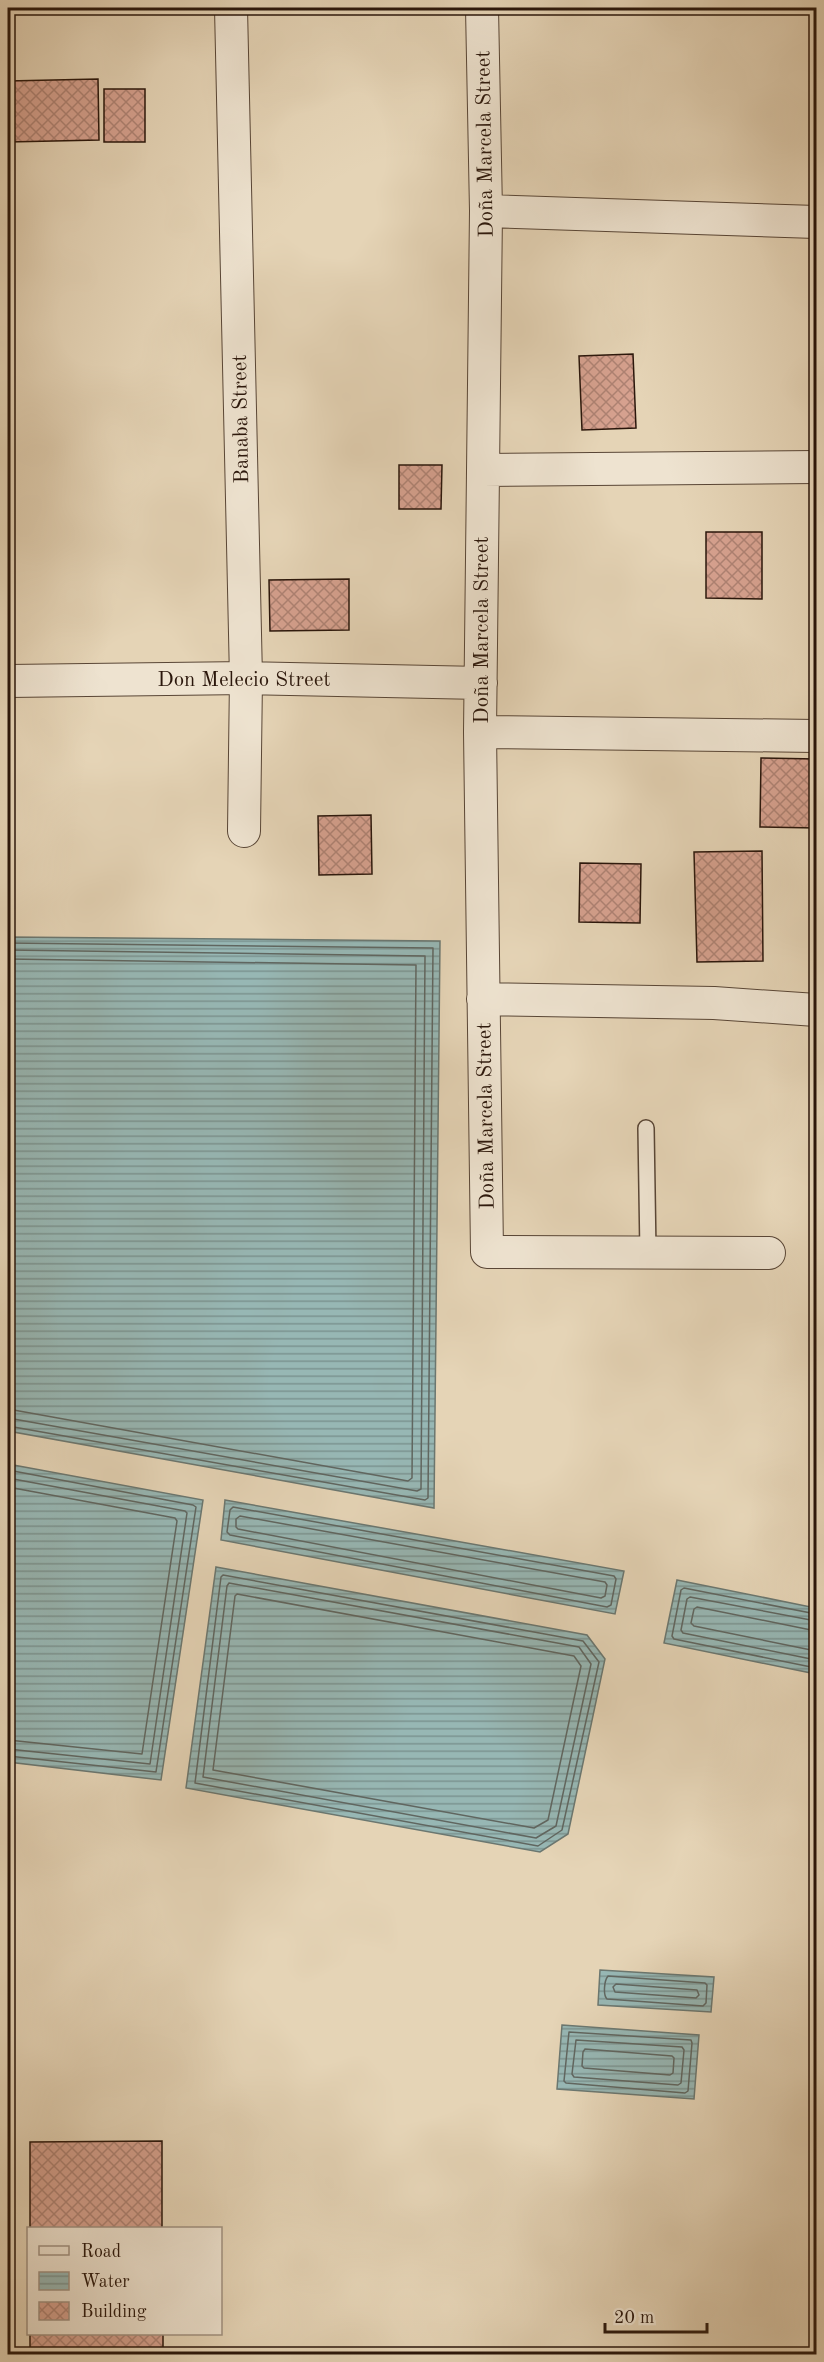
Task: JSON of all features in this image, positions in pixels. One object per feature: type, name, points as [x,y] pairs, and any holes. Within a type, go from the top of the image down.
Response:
[{"type":"street","name":"Banaba Street","points":[[231,8],[246,678],[244,831]]},
{"type":"street","name":"Doña Marcela Street","points":[[482,8],[486,211],[480,732],[488,1252],[648,1253]]},
{"type":"street","points":[[486,211],[816,222]]},
{"type":"street","points":[[483,470],[816,466]]},
{"type":"street","name":"Don Melecio Street","points":[[8,681],[246,678],[481,683]]},
{"type":"street","points":[[480,732],[816,736]]},
{"type":"street","points":[[483,999],[714,1003],[816,1010]]},
{"type":"street","points":[[648,1253],[769,1253]]},
{"type":"lane","points":[[646,1128],[648,1253]]},
{"type":"water","points":[[8,937],[440,941],[434,1508],[8,1431]]},
{"type":"water","points":[[8,1464],[203,1500],[161,1780],[8,1762]]},
{"type":"water","points":[[225,1500],[624,1571],[615,1614],[221,1540]]},
{"type":"water","points":[[216,1567],[587,1635],[605,1659],[568,1834],[540,1852],[186,1788]]},
{"type":"water","points":[[677,1580],[816,1608],[816,1674],[664,1643]]},
{"type":"water","points":[[600,1970],[714,1977],[711,2012],[598,2005]]},
{"type":"water","points":[[562,2025],[699,2035],[694,2099],[557,2089]]},
{"type":"building","points":[[98,79],[99,140],[8,142],[8,81]]},
{"type":"building","points":[[104,89],[145,89],[145,142],[104,142]]},
{"type":"building","points":[[633,354],[636,428],[582,430],[579,356]]},
{"type":"building","points":[[399,465],[442,465],[441,509],[399,509]]},
{"type":"building","points":[[706,532],[762,532],[762,599],[706,598]]},
{"type":"building","points":[[349,579],[349,630],[270,631],[269,580]]},
{"type":"building","points":[[761,758],[816,759],[816,828],[760,827]]},
{"type":"building","points":[[371,815],[372,874],[319,875],[318,816]]},
{"type":"building","points":[[762,851],[763,961],[697,962],[694,852]]},
{"type":"building","points":[[580,863],[641,864],[640,923],[579,922]]},
{"type":"building","points":[[162,2141],[162,2227],[30,2227],[30,2142]]},
{"type":"building","points":[[30,2335],[163,2335],[163,2354],[30,2354]]}]
